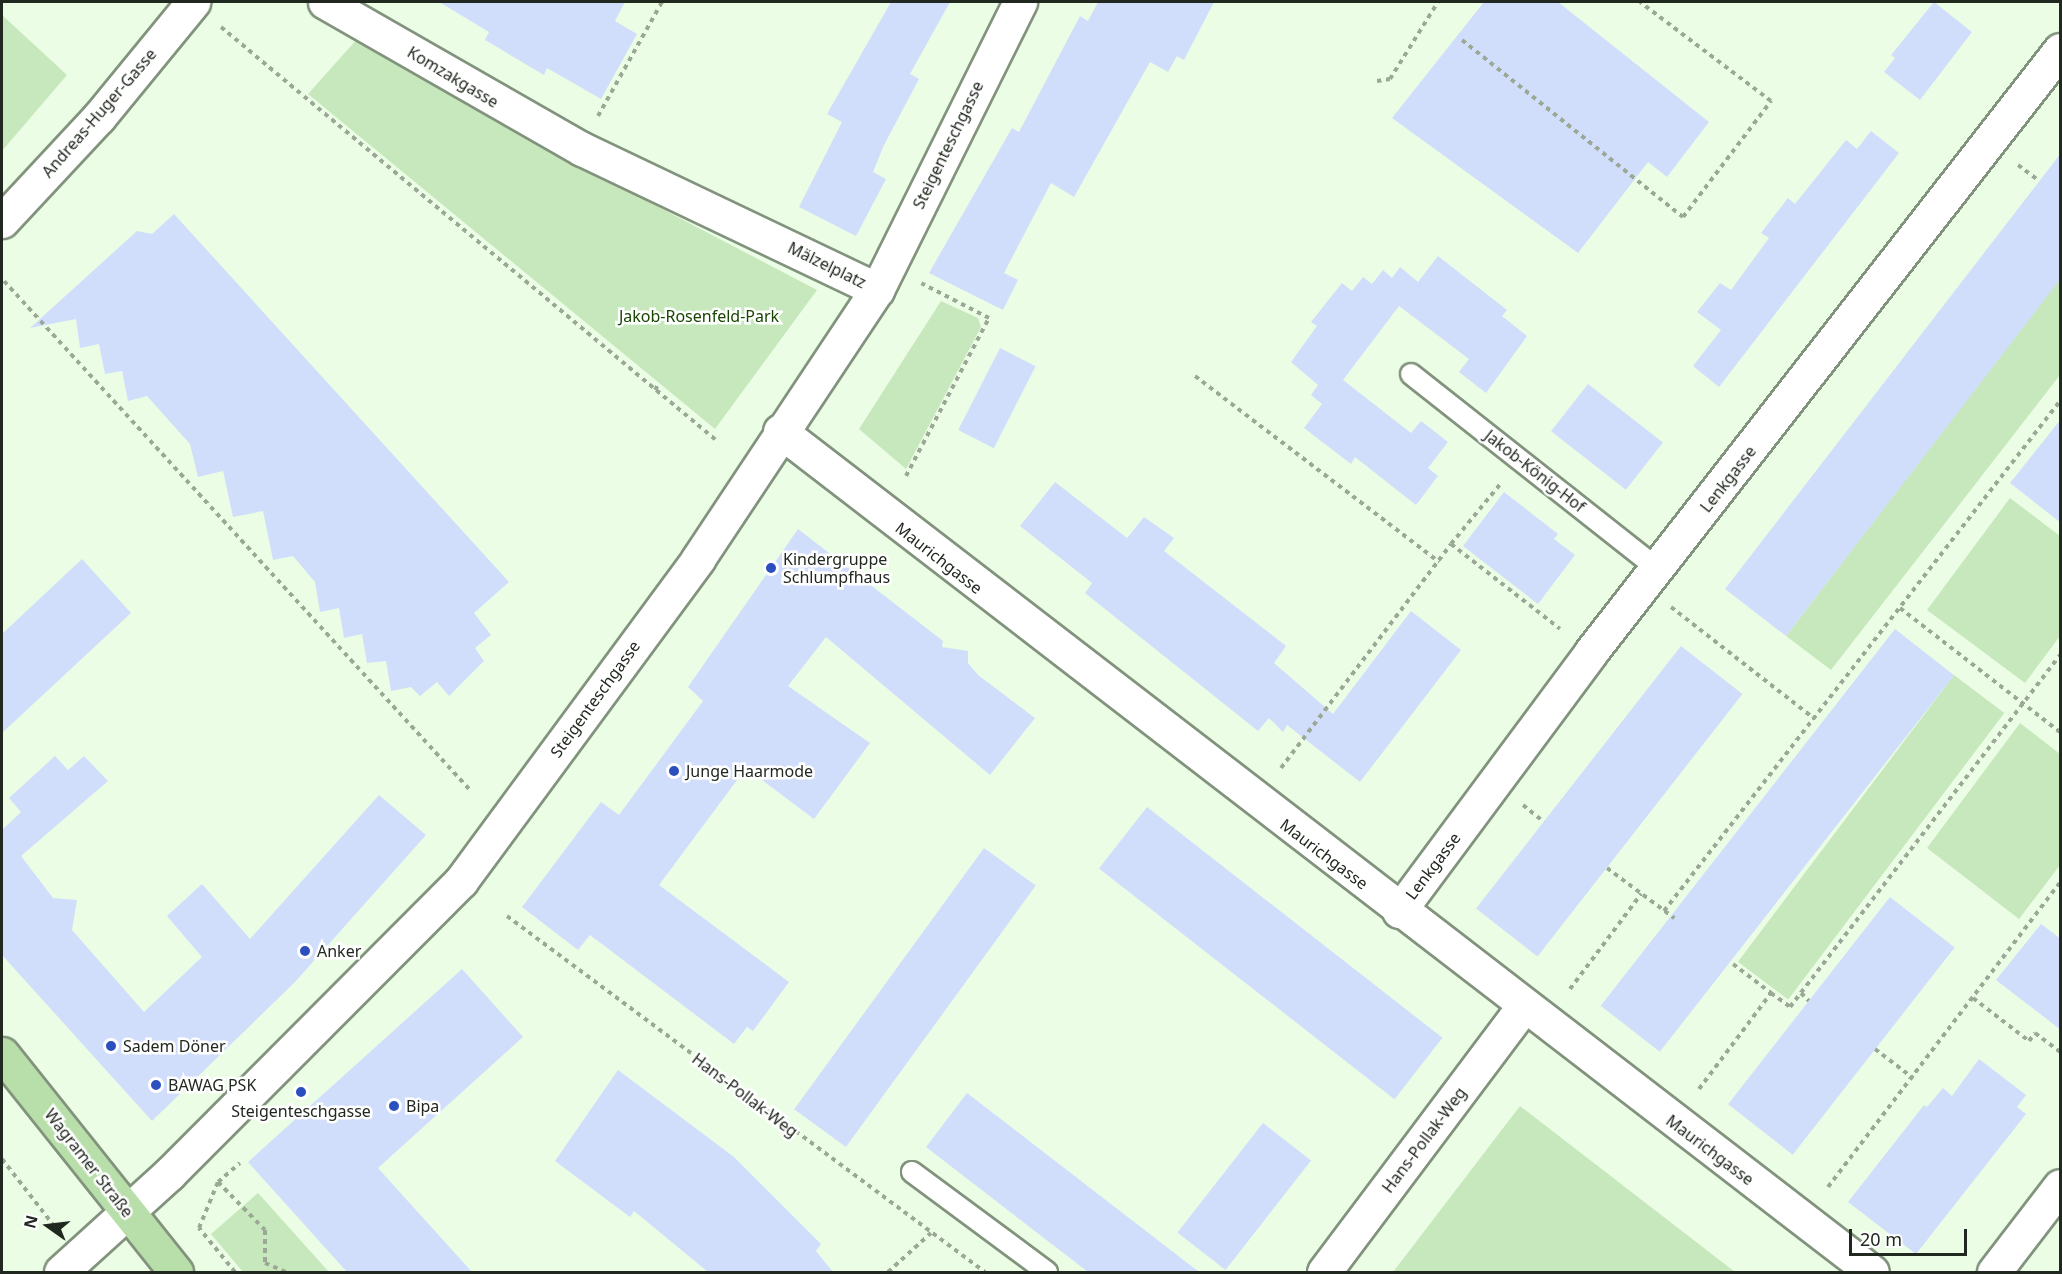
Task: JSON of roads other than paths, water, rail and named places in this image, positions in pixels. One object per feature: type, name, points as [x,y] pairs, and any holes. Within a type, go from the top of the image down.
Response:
[{"type":"main road","name":"Wagramer Straße","points":[[2,1054],[176,1272]]},
{"type":"street","name":"Komzakgasse","points":[[326,2],[582,150]]},
{"type":"street","name":"Steigenteschgasse","points":[[877,290],[1020,2]]},
{"type":"street","name":"Andreas-Huger-Gasse","points":[[2,221],[99,117],[205,12]]},
{"type":"street","name":"Lenkgasse","points":[[1399,911],[1658,569],[2061,50]]},
{"type":"street","name":"Mälzelplatz","points":[[582,150],[877,290],[780,431],[698,559]]},
{"type":"street","name":"Maurichgasse","points":[[780,431],[1399,911],[1872,1272]]},
{"type":"street","name":"Steigenteschgasse","points":[[69,1265],[128,1212],[461,881],[698,559]]},
{"type":"street","name":"Hans-Pollak-Weg","points":[[1324,1272],[1524,1006]]},
{"type":"street","points":[[1994,1272],[2061,1186]]},
{"type":"lane","name":"Jakob-König-Hof","points":[[1411,374],[1658,569]]},
{"type":"lane","points":[[912,1172],[1047,1272]]},
{"type":"place","name":"Kindergruppe Schlumpfhaus","points":[[771,568]]},
{"type":"place","name":"Junge Haarmode","points":[[674,771]]},
{"type":"place","name":"Anker","points":[[305,951]]},
{"type":"place","name":"Sadem Döner","points":[[111,1046]]},
{"type":"place","name":"BAWAG PSK","points":[[156,1085]]},
{"type":"place","name":"Steigenteschgasse","points":[[301,1092]]},
{"type":"place","name":"Bipa","points":[[394,1106]]},
{"type":"park label","name":"Jakob-Rosenfeld-Park","points":[[699,316]]}]
